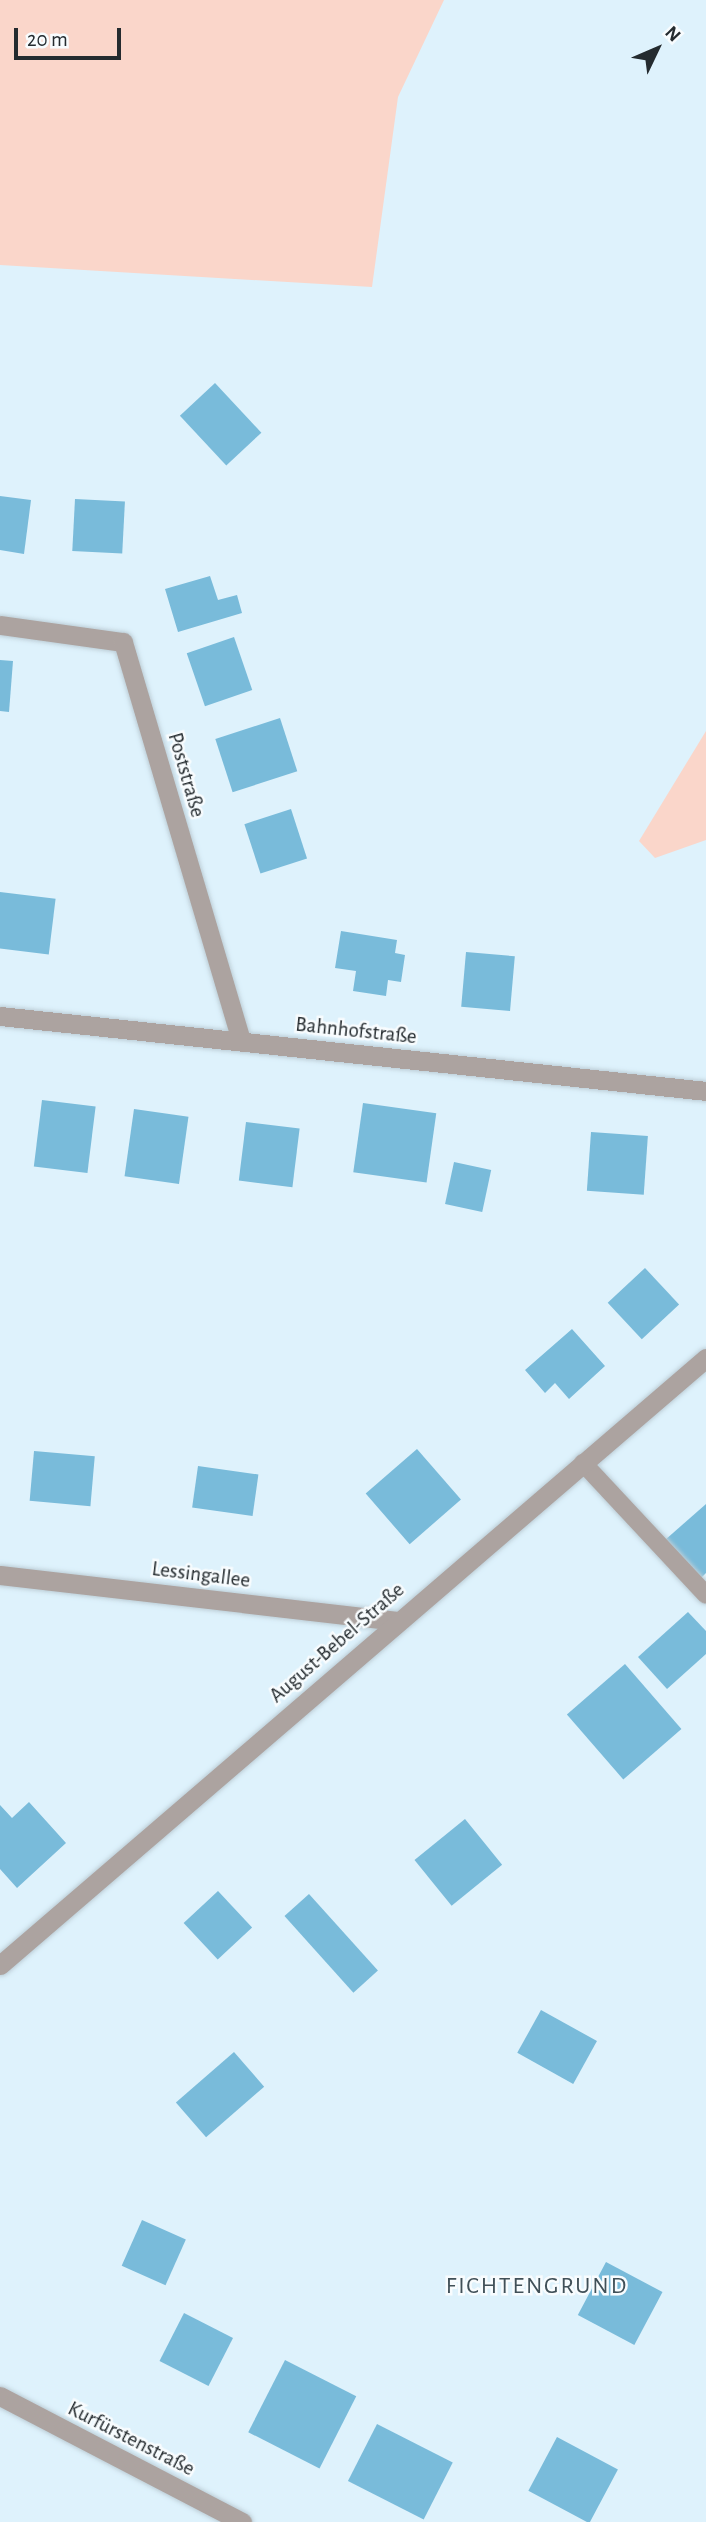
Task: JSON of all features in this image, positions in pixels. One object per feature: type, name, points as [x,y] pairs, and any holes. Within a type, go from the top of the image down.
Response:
[{"type":"street","name":"Poststraße","points":[[0,625],[123,642],[241,1041]]},
{"type":"street","name":"Bahnhofstraße","points":[[0,1016],[706,1091]]},
{"type":"street","name":"August-Bebel-Straße","points":[[0,1965],[706,1358]]},
{"type":"street","name":"Lessingallee","points":[[0,1575],[397,1621]]},
{"type":"street","name":"Kurfürstenstraße","points":[[0,2396],[242,2522]]},
{"type":"lane","points":[[583,1462],[706,1595]]},
{"type":"shaded area","points":[[0,0],[444,0],[398,97],[372,287],[0,265]]},
{"type":"shaded area","points":[[706,731],[706,840],[655,858],[639,841]]},
{"type":"building","points":[[215,383],[261,433],[226,465],[180,416]]},
{"type":"building","points":[[0,496],[31,500],[24,554],[0,550]]},
{"type":"building","points":[[75,499],[125,502],[122,554],[72,551]]},
{"type":"building","points":[[210,576],[218,600],[237,595],[242,613],[178,632],[165,589]]},
{"type":"building","points":[[234,637],[252,690],[205,706],[187,653]]},
{"type":"building","points":[[0,660],[13,661],[9,712],[0,711]]},
{"type":"building","points":[[280,718],[297,771],[233,792],[215,739]]},
{"type":"building","points":[[291,809],[307,858],[260,874],[244,824]]},
{"type":"building","points":[[0,892],[56,899],[49,954],[0,948]]},
{"type":"building","points":[[341,931],[397,940],[395,953],[405,955],[401,982],[388,980],[386,996],[353,991],[356,971],[335,968]]},
{"type":"building","points":[[466,952],[515,956],[510,1011],[461,1007]]},
{"type":"building","points":[[42,1100],[96,1107],[87,1173],[34,1167]]},
{"type":"building","points":[[363,1103],[436,1113],[427,1183],[353,1172]]},
{"type":"building","points":[[134,1109],[188,1117],[179,1184],[125,1176]]},
{"type":"building","points":[[246,1122],[300,1129],[292,1187],[239,1181]]},
{"type":"building","points":[[591,1132],[648,1136],[644,1195],[587,1191]]},
{"type":"building","points":[[454,1162],[491,1170],[482,1212],[445,1204]]},
{"type":"building","points":[[645,1268],[679,1305],[642,1339],[608,1303]]},
{"type":"building","points":[[572,1329],[605,1366],[569,1399],[555,1383],[545,1393],[525,1370]]},
{"type":"building","points":[[417,1449],[461,1500],[410,1544],[366,1494]]},
{"type":"building","points":[[34,1451],[95,1456],[90,1506],[30,1501]]},
{"type":"building","points":[[198,1466],[258,1474],[253,1516],[192,1508]]},
{"type":"building","points":[[706,1504],[706,1573],[700,1579],[665,1540]]},
{"type":"building","points":[[688,1612],[706,1631],[706,1654],[667,1689],[638,1657]]},
{"type":"building","points":[[625,1664],[681,1729],[623,1779],[567,1715]]},
{"type":"building","points":[[29,1802],[66,1843],[17,1888],[0,1869],[0,1805],[12,1818]]},
{"type":"building","points":[[465,1819],[502,1865],[452,1906],[414,1860]]},
{"type":"building","points":[[218,1891],[252,1928],[218,1960],[184,1923]]},
{"type":"building","points":[[309,1894],[378,1971],[353,1993],[284,1916]]},
{"type":"building","points":[[541,2010],[597,2041],[573,2084],[517,2053]]},
{"type":"building","points":[[234,2052],[264,2087],[206,2137],[176,2103]]},
{"type":"building","points":[[142,2220],[186,2240],[166,2285],[122,2266]]},
{"type":"building","points":[[606,2262],[663,2292],[634,2345],[578,2315]]},
{"type":"building","points":[[184,2313],[233,2338],[208,2386],[159,2361]]},
{"type":"building","points":[[285,2360],[356,2396],[320,2468],[248,2432]]},
{"type":"building","points":[[377,2424],[453,2463],[424,2520],[348,2481]]},
{"type":"building","points":[[557,2437],[618,2469],[590,2522],[528,2491]]},
{"type":"district","name":"FICHTENGRUND","points":[[537,2287]]}]
